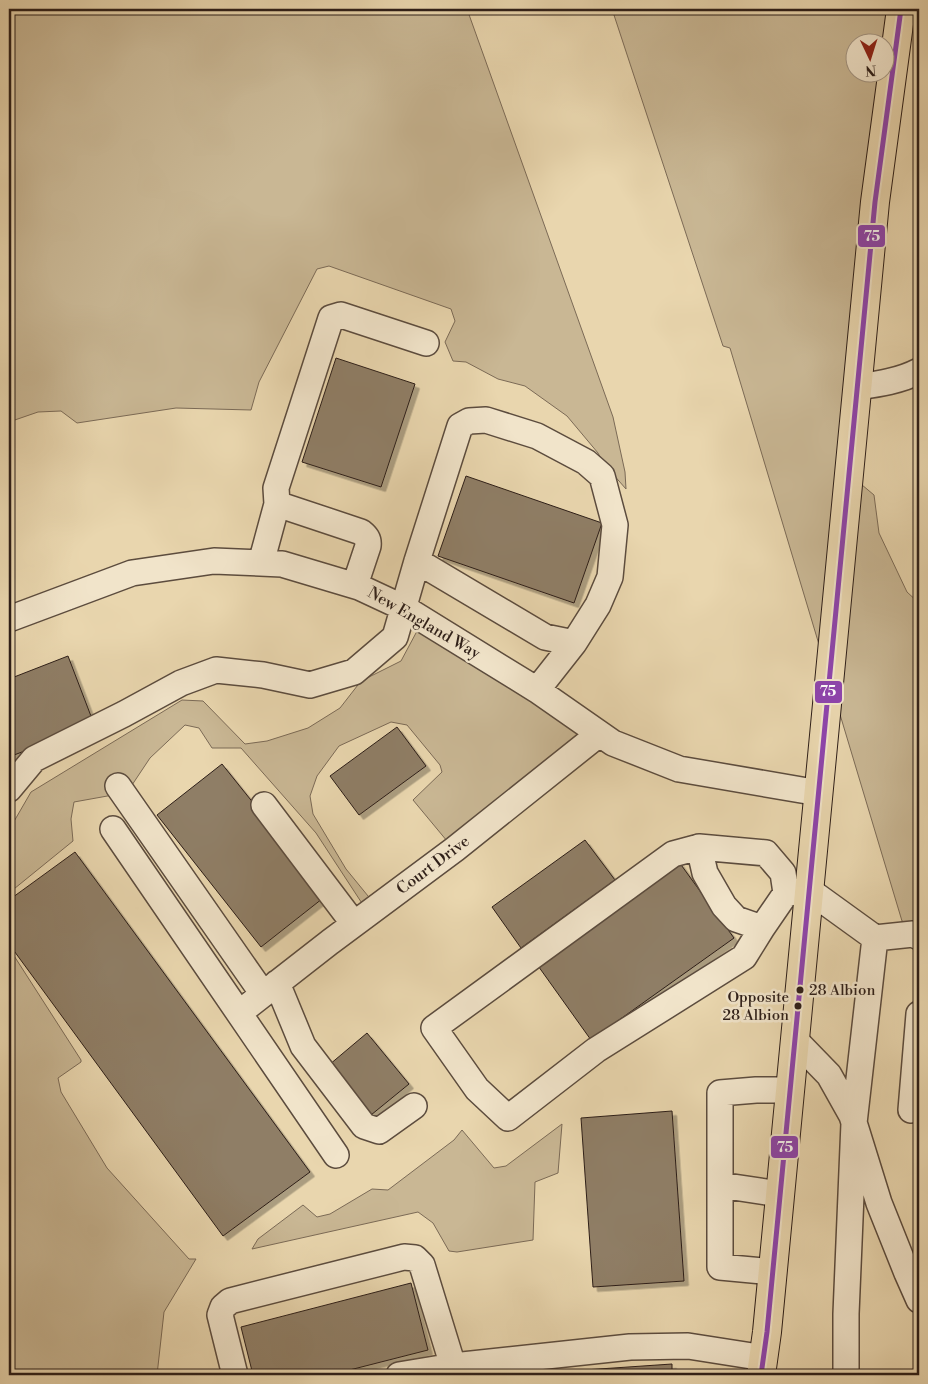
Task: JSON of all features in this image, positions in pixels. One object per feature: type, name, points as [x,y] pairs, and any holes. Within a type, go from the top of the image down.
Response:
[{"type":"main road","points":[[762,1366],[795,1040],[798,892],[819,793],[875,202],[900,9]]},
{"type":"street","points":[[261,563],[277,504],[276,488],[331,318],[342,315],[426,343]]},
{"type":"street","points":[[857,387],[912,375],[919,370]]},
{"type":"street","points":[[9,789],[34,759],[181,683],[216,670],[263,675],[310,685],[354,672],[395,637],[460,426],[469,422],[486,420],[537,436],[586,462],[602,476],[615,526],[610,577],[598,605],[574,643],[537,690]]},
{"type":"street","points":[[277,504],[361,532],[366,536],[369,541],[368,546],[355,585]]},
{"type":"street","name":"New England Way","points":[[9,619],[132,572],[214,561],[282,564],[355,585],[404,608],[537,690],[613,743],[679,769],[819,793]]},
{"type":"street","points":[[417,561],[545,637],[574,643]]},
{"type":"street","name":"Court Drive","points":[[239,1013],[455,849],[599,734]]},
{"type":"street","points":[[118,786],[270,989],[303,1046],[364,1126],[378,1131],[414,1106]]},
{"type":"street","points":[[264,805],[354,924]]},
{"type":"street","points":[[113,829],[336,1155]]},
{"type":"street","points":[[699,847],[705,873],[724,906],[736,919],[762,928]]},
{"type":"street","points":[[798,892],[762,928],[744,957],[596,1050],[508,1118],[477,1089],[434,1028],[673,854],[699,847],[766,853],[798,892],[875,938],[913,934],[919,937]]},
{"type":"street","points":[[846,1375],[846,1314],[854,1123],[875,938]]},
{"type":"street","points":[[911,1110],[919,1014]]},
{"type":"street","points":[[795,1040],[829,1075],[852,1116],[879,1203],[919,1300]]},
{"type":"street","points":[[773,1272],[720,1266],[720,1093],[790,1090]]},
{"type":"street","points":[[720,1185],[780,1194]]},
{"type":"street","points":[[235,1375],[220,1315],[223,1307],[230,1301],[404,1257],[415,1258],[422,1265],[453,1370]]},
{"type":"street","points":[[399,1375],[453,1370],[630,1347],[688,1346],[762,1366]]},
{"type":"shaded area","points":[[9,9],[467,9],[613,417],[625,472],[626,489],[567,416],[525,386],[498,379],[466,362],[453,361],[445,342],[455,321],[451,309],[329,266],[317,269],[259,382],[251,410],[176,408],[77,423],[61,411],[38,412],[9,422]]},
{"type":"shaded area","points":[[612,9],[901,9],[896,54],[896,32],[846,32],[846,82],[893,82],[849,474],[874,495],[879,533],[907,592],[919,603],[919,928],[902,921],[730,348],[723,346]]},
{"type":"shaded area","points":[[424,618],[598,734],[452,847],[413,800],[442,772],[440,765],[407,725],[391,722],[339,746],[317,776],[310,796],[313,814],[346,869],[377,907],[369,914],[316,833],[241,748],[212,748],[199,728],[185,725],[150,758],[132,785],[113,795],[74,802],[71,819],[73,841],[9,893],[9,830],[31,792],[182,700],[203,701],[245,744],[267,741],[308,728],[340,708],[361,681],[401,661]]},
{"type":"shaded area","points":[[9,948],[81,1060],[81,1062],[58,1078],[61,1092],[107,1168],[189,1259],[196,1259],[164,1312],[157,1375],[9,1375]]},
{"type":"shaded area","points":[[562,1124],[558,1173],[535,1182],[533,1240],[457,1252],[449,1251],[433,1223],[418,1212],[252,1249],[258,1239],[303,1205],[317,1217],[330,1214],[372,1189],[388,1190],[454,1140],[462,1130],[494,1168],[506,1166]]},
{"type":"building","points":[[336,358],[415,384],[381,487],[302,462]]},
{"type":"building","points":[[466,476],[602,523],[574,603],[438,556]]},
{"type":"building","points":[[68,656],[94,724],[9,757],[9,679]]},
{"type":"building","points":[[397,727],[426,766],[359,815],[330,776]]},
{"type":"building","points":[[222,764],[327,895],[261,947],[157,815]]},
{"type":"building","points":[[585,840],[615,880],[521,948],[492,907]]},
{"type":"building","points":[[75,852],[310,1172],[223,1236],[9,944],[9,900]]},
{"type":"building","points":[[679,862],[734,938],[591,1040],[536,963]]},
{"type":"building","points":[[367,1033],[409,1084],[371,1115],[329,1065]]},
{"type":"building","points":[[672,1111],[684,1281],[593,1287],[581,1118]]},
{"type":"building","points":[[411,1283],[428,1350],[330,1375],[253,1375],[241,1327]]},
{"type":"building","points":[[672,1364],[672,1375],[511,1375]]},
{"type":"transit line","name":"75","points":[[761,1375],[767,1332],[875,202],[901,9]]},
{"type":"place","name":"28 Albion","points":[[800,990]]},
{"type":"place","name":"Opposite 28 Albion","points":[[798,1006]]}]
